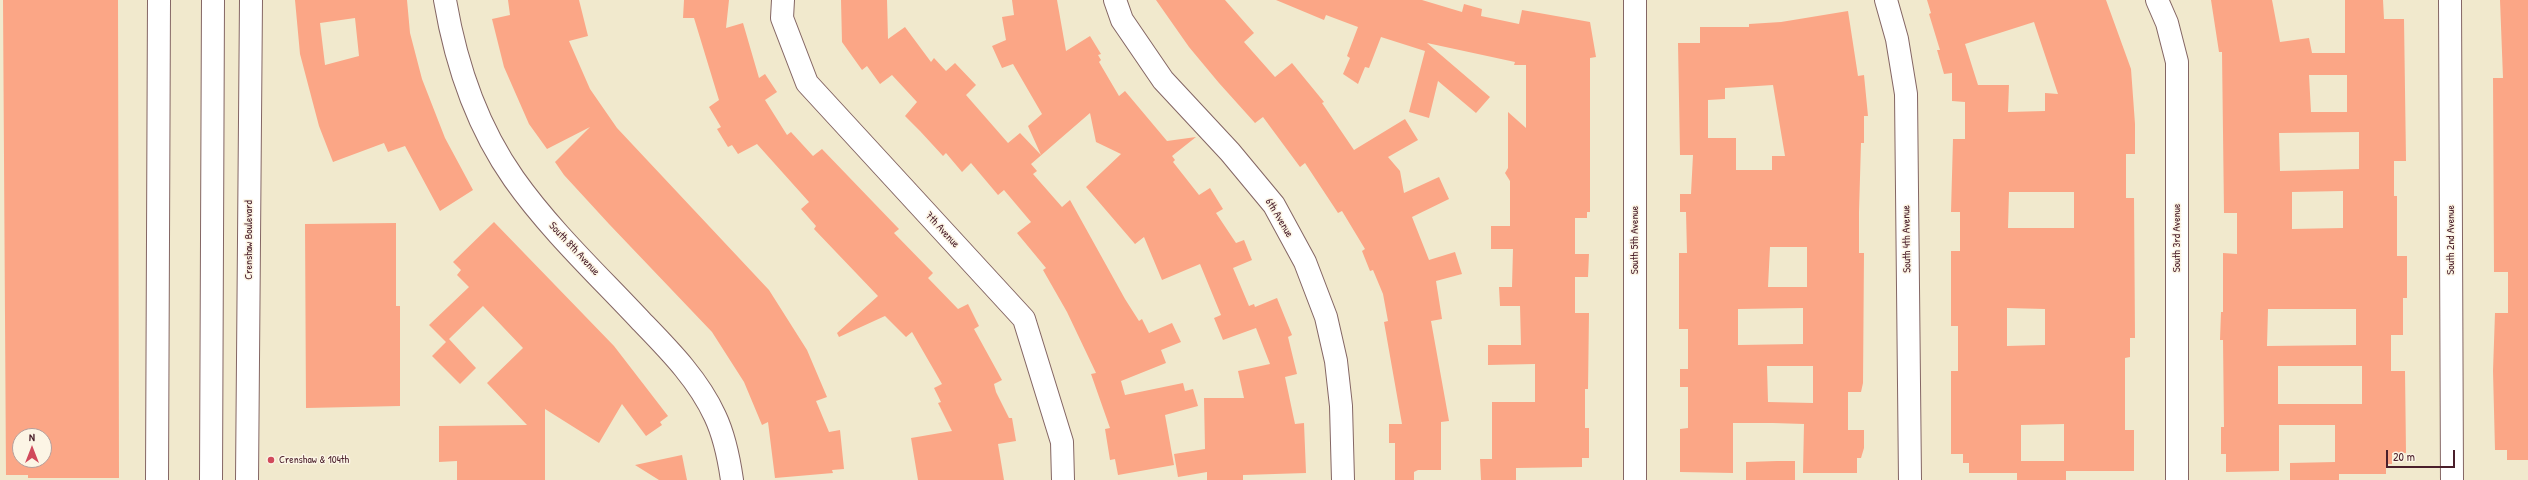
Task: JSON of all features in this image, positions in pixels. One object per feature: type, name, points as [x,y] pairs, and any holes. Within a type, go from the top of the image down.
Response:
[{"type":"street","points":[[157,480],[159,0]]},
{"type":"street","points":[[211,480],[212,0]]},
{"type":"street","name":"Crenshaw Boulevard","points":[[247,480],[251,0]]},
{"type":"street","name":"South 8th Avenue","points":[[445,0],[451,36],[465,85],[483,128],[514,179],[558,232],[695,381],[715,416],[729,461],[732,480]]},
{"type":"street","name":"7th Avenue","points":[[782,0],[782,18],[807,83],[1024,319],[1062,442],[1063,480]]},
{"type":"street","name":"6th Avenue","points":[[1115,0],[1122,20],[1163,80],[1230,152],[1274,205],[1305,262],[1326,317],[1336,360],[1341,406],[1343,480]]},
{"type":"street","name":"South 5th Avenue","points":[[1635,0],[1635,480]]},
{"type":"street","name":"South 4th Avenue","points":[[1886,0],[1897,39],[1906,94],[1910,480]]},
{"type":"street","name":"South 3rd Avenue","points":[[2157,0],[2167,23],[2177,62],[2177,480]]},
{"type":"street","name":"South 2nd Avenue","points":[[2450,0],[2452,480]]},
{"type":"building","points":[[3,0],[118,0],[119,478],[28,478],[28,475],[6,475]]},
{"type":"building","points":[[295,0],[407,0],[410,33],[422,79],[445,138],[473,190],[440,211],[405,146],[388,152],[384,143],[333,162],[319,126],[300,54]],"holes":[[[355,18],[359,56],[325,65],[320,23]]]},
{"type":"building","points":[[508,0],[579,0],[588,36],[569,41],[590,89],[617,128],[769,290],[807,350],[827,397],[816,401],[829,432],[840,430],[844,469],[832,470],[833,473],[775,478],[768,422],[762,425],[744,382],[712,332],[609,224],[564,175],[555,162],[590,127],[547,149],[529,124],[504,67],[492,19],[510,15]]},
{"type":"building","points":[[684,0],[729,0],[726,28],[743,23],[759,78],[765,74],[777,92],[765,100],[787,135],[791,132],[813,156],[822,149],[899,229],[894,233],[933,273],[928,278],[958,309],[968,304],[979,326],[974,329],[1002,380],[994,384],[996,392],[1009,418],[1012,418],[1016,441],[998,444],[1004,480],[918,480],[911,438],[952,431],[938,403],[941,402],[934,388],[942,384],[912,332],[906,337],[885,316],[839,337],[837,333],[878,296],[814,229],[816,226],[801,209],[809,202],[757,144],[738,154],[732,145],[728,147],[717,129],[721,127],[709,107],[719,100],[694,18],[683,18]]},
{"type":"building","points":[[841,0],[887,0],[888,39],[905,27],[931,62],[934,58],[946,71],[955,63],[976,85],[966,95],[1008,143],[1020,133],[1041,155],[1028,126],[1042,114],[1013,64],[1002,68],[992,46],[1006,40],[1002,17],[1014,15],[1012,0],[1057,0],[1066,51],[1090,36],[1101,54],[1098,55],[1101,60],[1099,62],[1119,96],[1125,91],[1167,141],[1196,137],[1172,156],[1175,160],[1173,162],[1199,195],[1210,188],[1223,209],[1216,213],[1236,243],[1244,240],[1252,260],[1233,268],[1249,306],[1254,304],[1255,307],[1277,298],[1292,335],[1288,337],[1297,374],[1285,377],[1295,424],[1304,423],[1306,473],[1243,475],[1243,480],[1207,480],[1207,472],[1178,477],[1174,454],[1205,449],[1204,398],[1244,398],[1238,371],[1270,364],[1256,328],[1223,340],[1214,318],[1221,315],[1200,264],[1162,280],[1144,237],[1135,244],[1086,187],[1121,154],[1096,142],[1090,113],[1031,164],[1037,171],[1033,174],[1062,207],[1070,200],[1125,299],[1139,321],[1142,319],[1149,333],[1172,323],[1181,342],[1161,350],[1166,363],[1121,381],[1125,395],[1183,383],[1185,391],[1193,389],[1198,406],[1165,415],[1174,465],[1118,475],[1115,459],[1110,460],[1105,429],[1110,428],[1091,374],[1096,373],[1067,312],[1043,270],[1046,268],[1017,233],[1031,222],[1004,190],[998,195],[971,163],[962,172],[946,153],[943,156],[905,116],[917,102],[892,75],[880,84],[867,66],[862,70],[842,42]]},
{"type":"building","points":[[1156,0],[1225,0],[1254,33],[1244,42],[1275,77],[1292,63],[1324,102],[1322,103],[1354,150],[1405,119],[1418,140],[1388,157],[1400,171],[1404,193],[1439,177],[1449,199],[1412,217],[1429,260],[1455,252],[1462,274],[1436,281],[1442,319],[1431,321],[1449,421],[1441,422],[1441,470],[1418,470],[1414,472],[1414,480],[1395,480],[1395,443],[1389,443],[1389,424],[1402,424],[1384,322],[1388,321],[1383,294],[1373,270],[1370,271],[1362,251],[1365,249],[1342,211],[1338,213],[1305,163],[1300,167],[1263,117],[1255,123],[1219,83],[1189,47]]},
{"type":"building","points":[[1276,0],[1422,0],[1462,12],[1464,4],[1482,9],[1481,16],[1519,24],[1522,10],[1590,22],[1596,57],[1590,58],[1590,212],[1587,212],[1587,218],[1575,218],[1575,254],[1589,254],[1588,277],[1575,277],[1575,313],[1589,313],[1588,389],[1585,389],[1585,428],[1589,428],[1589,458],[1582,458],[1582,467],[1516,468],[1516,480],[1481,480],[1480,459],[1492,459],[1492,402],[1535,402],[1535,364],[1488,365],[1488,345],[1521,345],[1520,306],[1500,306],[1499,287],[1512,287],[1513,249],[1491,249],[1491,226],[1510,226],[1510,181],[1505,173],[1508,168],[1508,112],[1526,128],[1526,65],[1514,65],[1515,62],[1427,43],[1490,97],[1476,113],[1438,81],[1429,118],[1409,112],[1425,51],[1381,37],[1369,68],[1365,67],[1358,84],[1343,74],[1350,58],[1347,56],[1358,27],[1326,15],[1324,20]]},
{"type":"building","points":[[1927,0],[2106,0],[2131,69],[2135,124],[2135,154],[2126,154],[2126,198],[2134,198],[2135,338],[2130,338],[2130,357],[2125,358],[2125,430],[2134,430],[2134,471],[2066,471],[2066,480],[2017,480],[2017,473],[1969,473],[1969,463],[1963,463],[1963,454],[1951,454],[1951,371],[1958,371],[1958,326],[1951,326],[1951,251],[1960,251],[1960,212],[1951,212],[1953,139],[1965,139],[1965,102],[1952,101],[1952,73],[1944,74],[1937,50],[1940,50],[1929,14],[1931,13]],"holes":[[[2034,22],[2058,94],[2045,93],[2045,111],[2008,112],[2009,85],[1978,85],[1965,44]],[[2009,192],[2074,192],[2074,228],[2008,228]],[[2007,308],[2045,309],[2045,345],[2007,346]],[[2064,424],[2064,461],[2021,461],[2021,425]]]},
{"type":"building","points":[[2211,0],[2272,0],[2280,42],[2309,38],[2312,53],[2345,53],[2345,0],[2383,0],[2384,19],[2404,19],[2406,161],[2394,161],[2394,196],[2397,196],[2397,256],[2407,256],[2407,298],[2403,298],[2403,335],[2391,335],[2391,371],[2405,371],[2406,453],[2392,453],[2392,464],[2386,464],[2386,474],[2339,474],[2339,480],[2290,480],[2290,463],[2335,462],[2335,425],[2279,425],[2279,471],[2226,472],[2226,454],[2221,454],[2221,427],[2224,427],[2223,340],[2220,340],[2221,312],[2223,312],[2223,253],[2237,254],[2237,213],[2224,213],[2222,52],[2219,52]],"holes":[[[2309,75],[2347,75],[2347,112],[2311,112]],[[2359,132],[2359,169],[2280,171],[2279,133]],[[2343,191],[2343,228],[2292,229],[2292,192]],[[2268,309],[2356,309],[2356,345],[2267,346]],[[2278,366],[2362,366],[2362,404],[2278,404]]]},
{"type":"building","points":[[2500,0],[2528,0],[2528,460],[2507,460],[2507,450],[2495,450],[2493,371],[2495,313],[2508,313],[2508,272],[2494,272],[2493,78],[2503,78]]},
{"type":"building","points":[[1848,11],[1858,76],[1864,75],[1868,116],[1864,116],[1864,143],[1861,143],[1859,212],[1859,253],[1864,253],[1863,383],[1861,392],[1848,392],[1848,430],[1864,430],[1864,448],[1861,458],[1857,458],[1857,473],[1803,473],[1804,424],[1733,423],[1733,473],[1680,472],[1680,429],[1688,428],[1688,387],[1680,387],[1680,369],[1688,369],[1688,329],[1679,329],[1679,253],[1687,253],[1686,212],[1680,212],[1680,194],[1691,194],[1693,155],[1680,155],[1678,43],[1700,43],[1700,27],[1749,27],[1749,24],[1781,22]],"holes":[[[1773,85],[1785,156],[1772,156],[1772,170],[1736,170],[1736,138],[1708,138],[1708,100],[1725,99],[1725,88]],[[1770,247],[1807,247],[1807,287],[1768,287]],[[1803,308],[1803,344],[1738,345],[1738,309]],[[1767,366],[1813,366],[1813,403],[1768,402]]]},
{"type":"building","points":[[494,222],[614,346],[668,416],[660,422],[662,425],[646,436],[622,404],[599,443],[545,409],[545,480],[457,480],[457,461],[439,462],[439,426],[527,425],[487,383],[523,348],[483,306],[449,339],[476,368],[460,384],[432,356],[446,342],[429,325],[469,287],[457,275],[461,270],[453,262]]},
{"type":"building","points":[[396,223],[396,306],[400,306],[400,406],[306,408],[305,224]]},
{"type":"building","points":[[682,455],[687,480],[659,480],[635,465]]},
{"type":"building","points":[[1795,461],[1795,480],[1746,480],[1746,462]]},
{"type":"place","name":"Crenshaw & 104th","points":[[271,460]]}]
